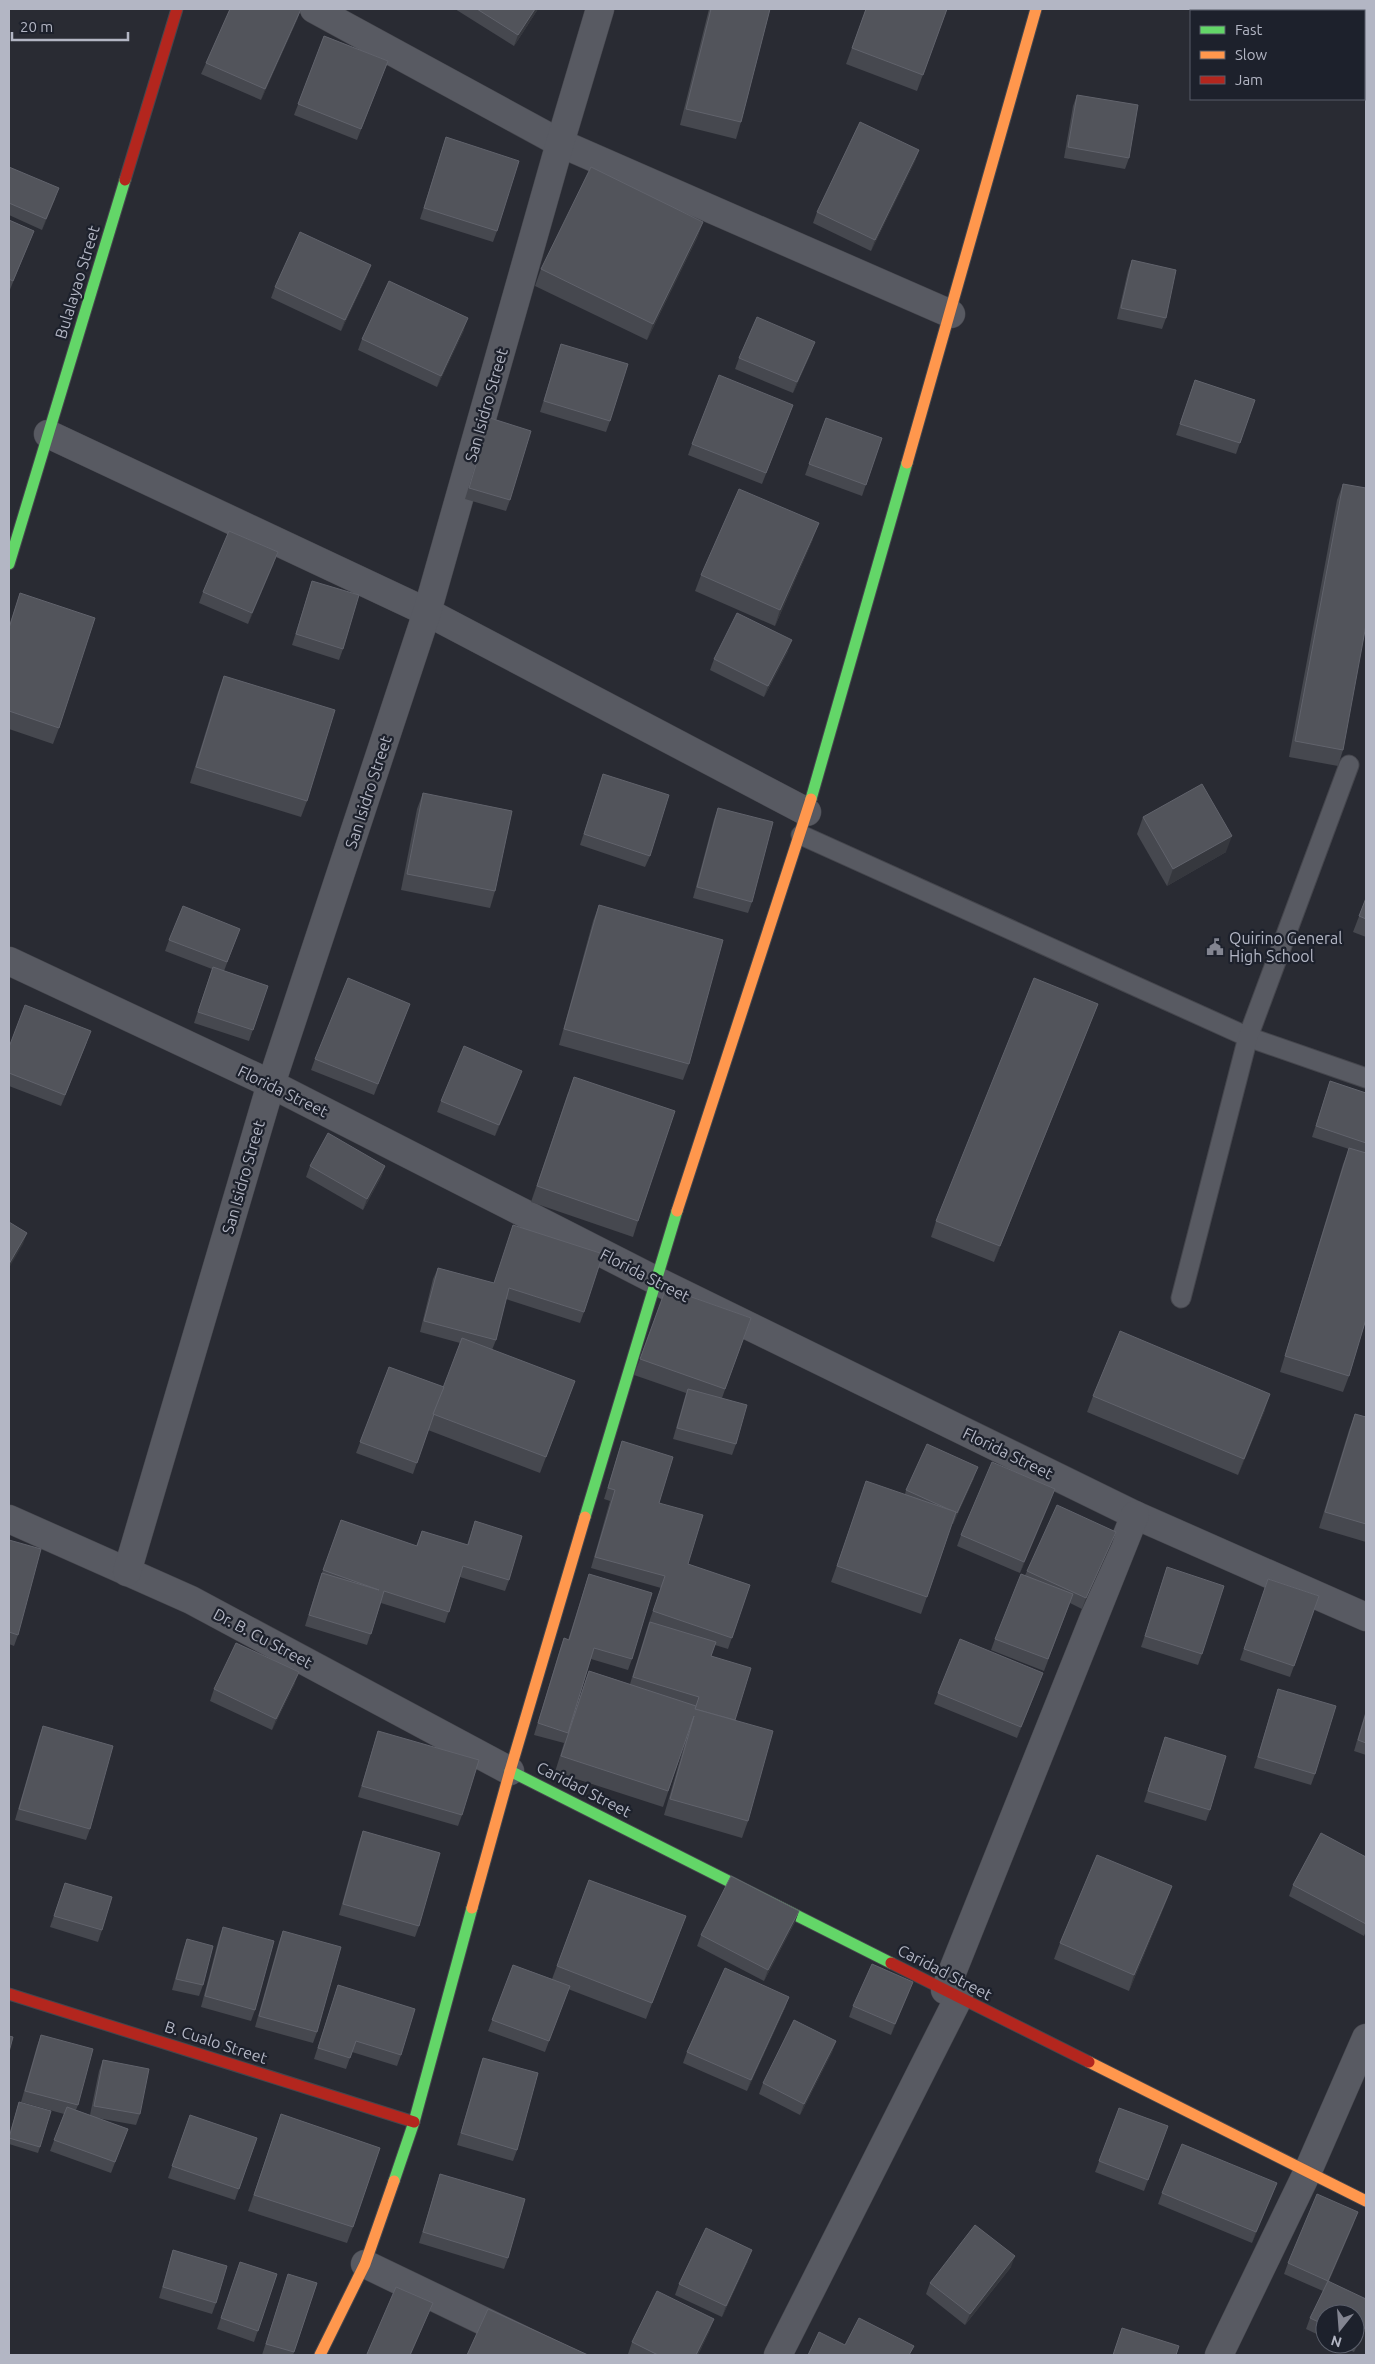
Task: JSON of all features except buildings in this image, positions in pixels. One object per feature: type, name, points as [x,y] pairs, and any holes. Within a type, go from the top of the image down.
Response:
[{"type":"main road","name":"Bulalayao Street","points":[[9,564],[178,9]]},
{"type":"main road","points":[[320,2355],[365,2264],[414,2122],[510,1771],[655,1280],[804,824],[951,314],[1036,9]]},
{"type":"main road","name":"Caridad Street","points":[[510,1771],[1366,2200]]},
{"type":"main road","name":"B. Cualo Street","points":[[9,1994],[414,2122]]},
{"type":"street","points":[[314,9],[560,143],[951,314]]},
{"type":"street","name":"San Isidro Street","points":[[127,1572],[271,1084],[427,612],[600,9]]},
{"type":"street","points":[[48,434],[427,612],[804,824]]},
{"type":"street","name":"Florida Street","points":[[9,961],[271,1084],[655,1280],[1135,1515],[1366,1617]]},
{"type":"street","points":[[778,2355],[952,1994],[1135,1515]]},
{"type":"street","name":"Dr. B. Cu Street","points":[[9,1519],[191,1600],[510,1771]]},
{"type":"street","points":[[1219,2355],[1307,2172],[1366,2038]]},
{"type":"street","points":[[365,2264],[554,2355]]},
{"type":"lane","points":[[1181,1298],[1248,1037],[1349,766]]},
{"type":"lane","points":[[804,824],[1248,1037],[1366,1078]]},
{"type":"traffic: fast","points":[[9,564],[125,180]]},
{"type":"traffic: fast","points":[[811,799],[907,463]]},
{"type":"traffic: fast","points":[[585,1517],[677,1211]]},
{"type":"traffic: fast","points":[[510,1771],[891,1963]]},
{"type":"traffic: fast","points":[[394,2181],[414,2122],[472,1908]]},
{"type":"traffic: slow","points":[[907,463],[1036,9]]},
{"type":"traffic: slow","points":[[677,1211],[811,799]]},
{"type":"traffic: slow","points":[[472,1908],[510,1771],[585,1517]]},
{"type":"traffic: slow","points":[[1089,2062],[1366,2201]]},
{"type":"traffic: slow","points":[[320,2355],[365,2264],[394,2181]]},
{"type":"traffic: jam","points":[[125,180],[177,9]]},
{"type":"traffic: jam","points":[[891,1963],[1089,2062]]},
{"type":"traffic: jam","points":[[9,1994],[414,2122]]},
{"type":"place","name":"Quirino General High School","points":[[1215,947]]}]
